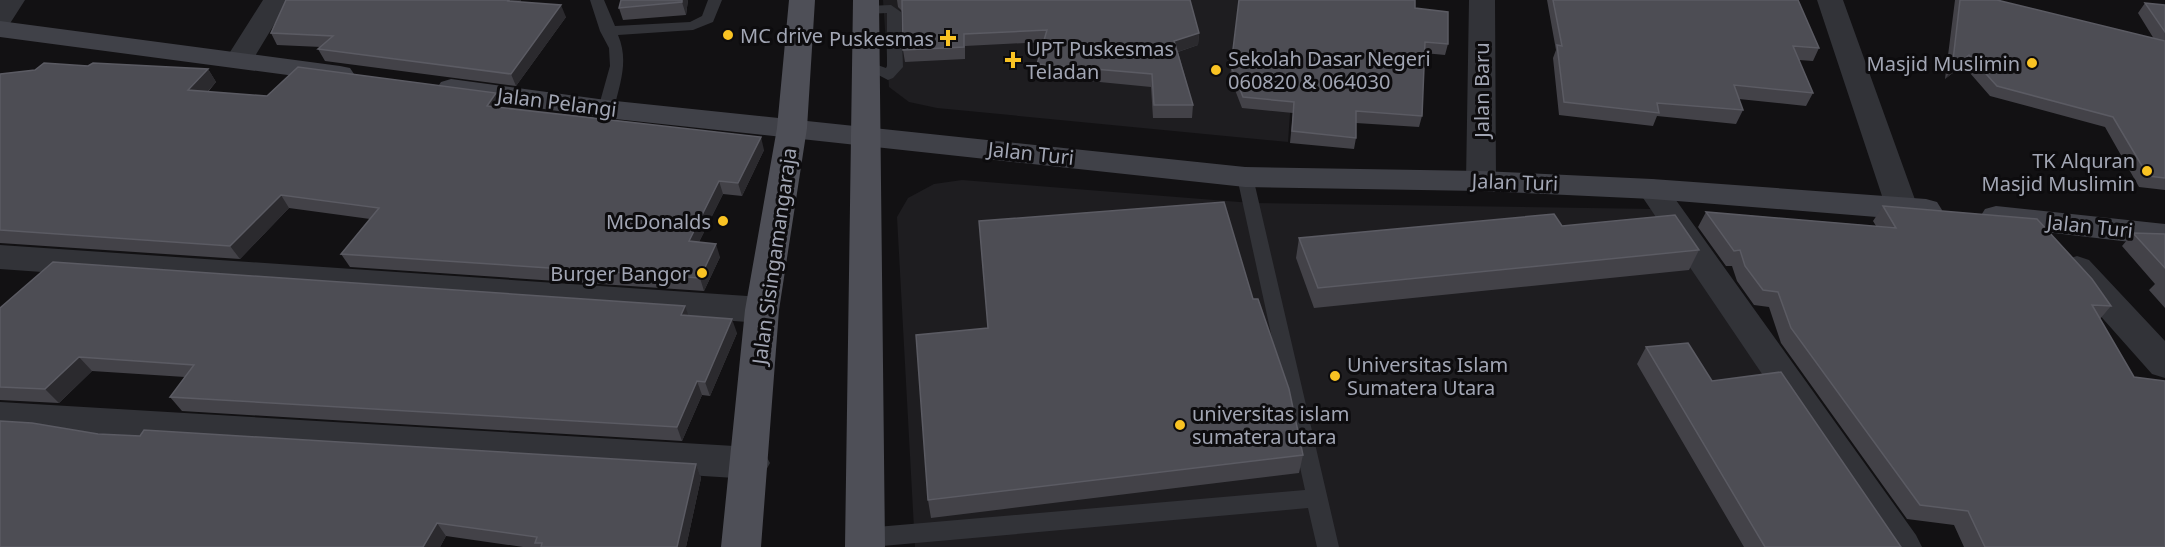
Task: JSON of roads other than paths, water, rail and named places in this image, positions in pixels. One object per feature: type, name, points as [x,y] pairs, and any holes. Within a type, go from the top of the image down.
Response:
[{"type":"main road","name":"Jalan Sisingamangaraja","points":[[741,547],[751,463],[762,310],[792,128],[802,0]]},
{"type":"main road","points":[[865,543],[866,135],[863,97],[867,5]]},
{"type":"main road","points":[[0,29],[369,77]]},
{"type":"main road","name":"Jalan Pelangi","points":[[428,85],[606,109],[866,135]]},
{"type":"main road","name":"Jalan Turi","points":[[866,135],[1245,177],[1481,181],[1652,189],[1962,213],[2165,235]]},
{"type":"street","points":[[0,19],[12,0]]},
{"type":"street","points":[[239,60],[276,0]]},
{"type":"street","name":"Jalan Baru","points":[[1481,181],[1482,0]]},
{"type":"street","points":[[1830,0],[1902,208]]},
{"type":"street","points":[[1652,189],[1902,547]]},
{"type":"street","points":[[2034,220],[2165,364]]},
{"type":"street","points":[[0,257],[762,310]]},
{"type":"street","points":[[0,417],[751,463]]},
{"type":"lane","points":[[597,0],[607,31],[616,48],[617,66],[606,109]]},
{"type":"lane","points":[[607,31],[693,26],[708,19],[715,0]]},
{"type":"lane","points":[[866,65],[888,75],[893,71],[896,12],[867,5]]},
{"type":"lane","points":[[1245,177],[1328,547]]},
{"type":"lane","points":[[865,543],[1316,498]]},
{"type":"place","name":"MC drive","points":[[728,35]]},
{"type":"place","name":"Puskesmas","points":[[948,38]]},
{"type":"place","name":"UPT Puskesmas Teladan","points":[[1013,60]]},
{"type":"place","name":"Masjid Muslimin","points":[[2032,63]]},
{"type":"place","name":"Sekolah Dasar Negeri 060820 & 064030","points":[[1216,70]]},
{"type":"place","name":"TK Alquran Masjid Muslimin","points":[[2147,171]]},
{"type":"place","name":"McDonalds","points":[[723,221]]},
{"type":"place","name":"Burger Bangor","points":[[702,273]]},
{"type":"place","name":"Universitas Islam Sumatera Utara","points":[[1335,376]]},
{"type":"place","name":"universitas islam sumatera utara","points":[[1180,425]]}]
